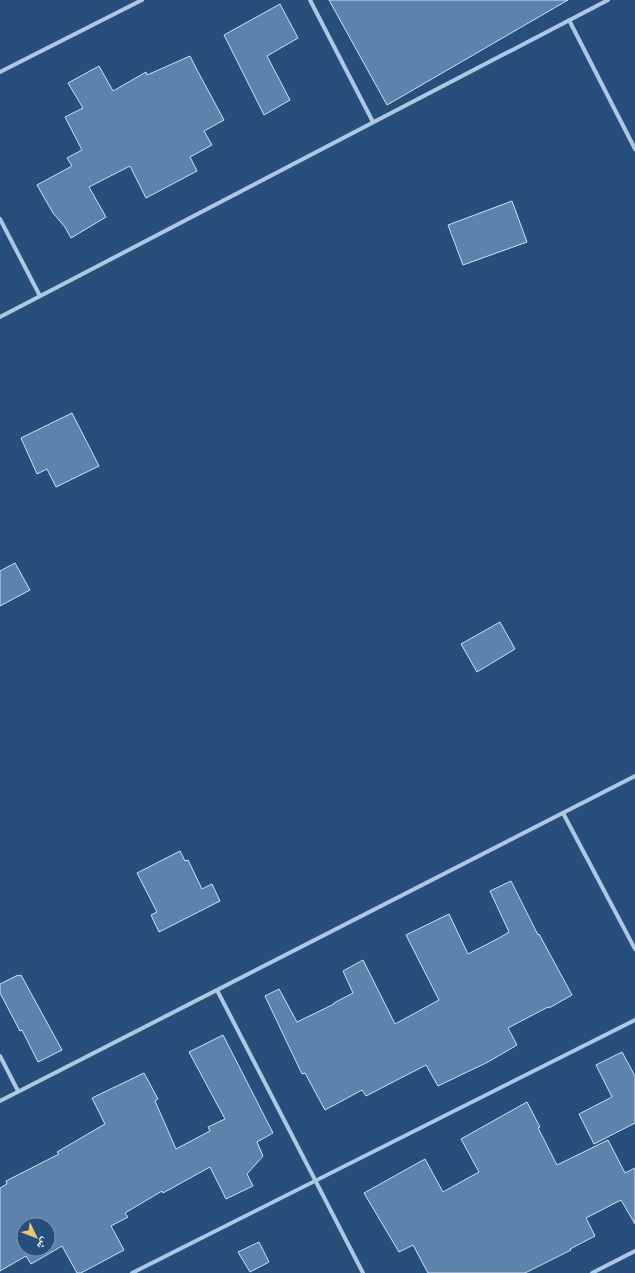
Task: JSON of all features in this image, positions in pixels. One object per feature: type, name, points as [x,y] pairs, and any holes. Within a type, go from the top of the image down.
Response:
[{"type":"street","points":[[0,72],[142,0]]},
{"type":"street","points":[[310,0],[373,122]]},
{"type":"street","points":[[0,317],[608,0]]},
{"type":"street","points":[[569,20],[635,149]]},
{"type":"street","points":[[0,219],[40,296]]},
{"type":"street","points":[[0,1101],[635,776]]},
{"type":"street","points":[[563,813],[635,949]]},
{"type":"street","points":[[217,990],[363,1273]]},
{"type":"street","points":[[132,1273],[635,1020]]},
{"type":"street","points":[[0,1056],[18,1091]]},
{"type":"street","points":[[592,1273],[635,1251]]},
{"type":"building","points":[[329,0],[568,0],[387,105]]},
{"type":"building","points":[[280,4],[298,38],[267,56],[290,100],[264,115],[224,35]]},
{"type":"building","points":[[190,56],[224,120],[204,131],[212,145],[190,157],[197,171],[146,198],[130,166],[89,187],[106,217],[71,238],[65,227],[53,213],[37,185],[72,166],[67,158],[82,150],[65,117],[83,108],[68,83],[99,66],[113,91],[146,72],[147,75]]},
{"type":"building","points":[[512,201],[527,242],[463,265],[448,225]]},
{"type":"building","points":[[72,413],[99,466],[56,487],[47,469],[37,474],[21,438]]},
{"type":"building","points":[[15,563],[30,590],[0,606],[0,571]]},
{"type":"building","points":[[500,622],[515,649],[477,672],[461,644]]},
{"type":"building","points":[[180,851],[185,861],[188,860],[202,889],[212,884],[220,901],[159,932],[151,915],[157,912],[137,873]]},
{"type":"building","points":[[511,881],[538,935],[539,934],[572,995],[508,1028],[517,1045],[488,1062],[438,1086],[426,1065],[366,1096],[362,1090],[325,1110],[305,1073],[302,1074],[265,996],[279,989],[297,1022],[353,993],[343,971],[363,960],[395,1024],[439,1000],[406,935],[449,914],[468,954],[509,932],[490,891]]},
{"type":"building","points":[[21,975],[62,1050],[38,1062],[22,1030],[20,1031],[0,993],[0,984]]},
{"type":"building","points":[[223,1035],[273,1133],[257,1142],[263,1156],[247,1174],[253,1186],[226,1199],[210,1167],[163,1193],[162,1191],[125,1213],[128,1217],[111,1226],[124,1250],[81,1273],[77,1273],[62,1246],[56,1249],[56,1217],[16,1217],[16,1257],[24,1257],[0,1271],[0,1188],[7,1184],[6,1181],[59,1154],[57,1152],[105,1124],[92,1098],[144,1073],[158,1099],[155,1101],[176,1149],[210,1131],[208,1127],[225,1119],[189,1052]]},
{"type":"building","points":[[622,1052],[635,1076],[635,1123],[594,1144],[579,1114],[612,1097],[596,1065]]},
{"type":"building","points":[[527,1102],[540,1127],[538,1128],[557,1165],[608,1140],[625,1173],[635,1168],[635,1224],[621,1200],[586,1218],[595,1236],[525,1273],[428,1273],[413,1245],[399,1252],[364,1193],[425,1159],[443,1192],[479,1172],[461,1139]]},
{"type":"building","points":[[259,1242],[269,1262],[250,1272],[238,1252]]},
{"type":"building","points":[[27,1257],[43,1257],[31,1264]]}]
